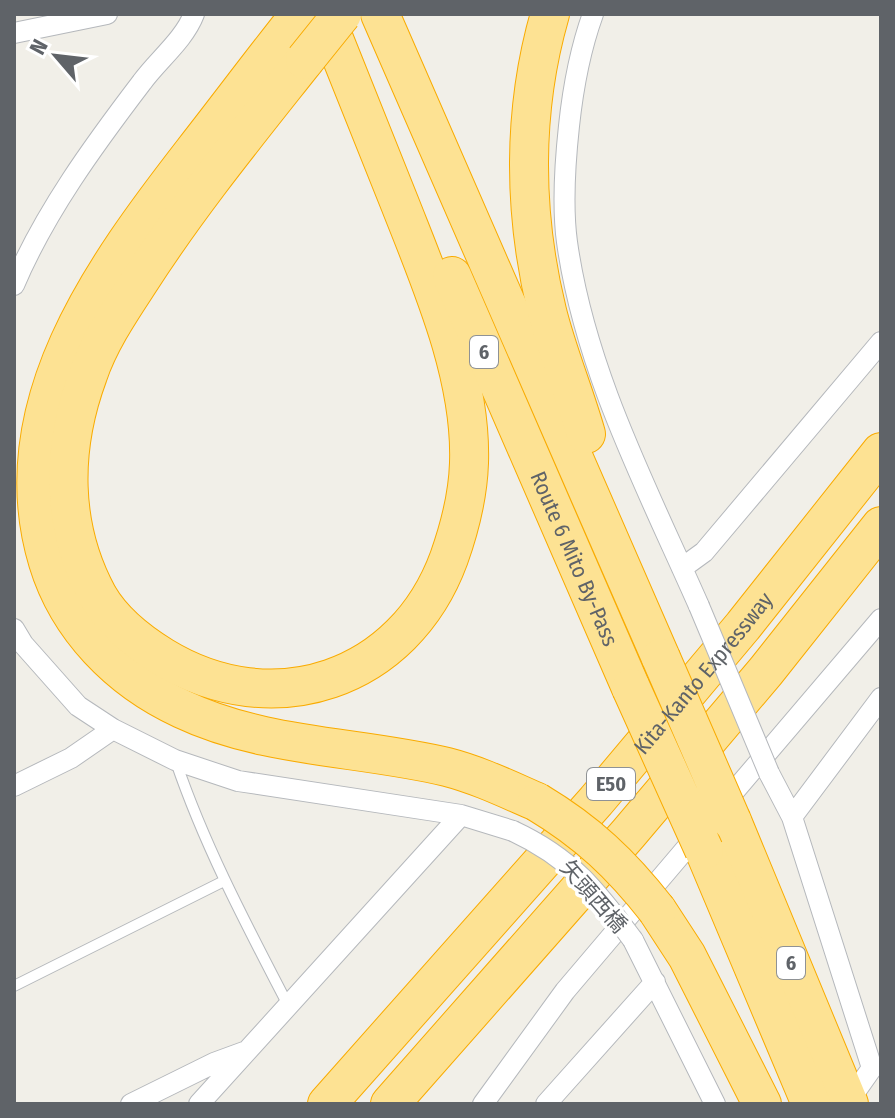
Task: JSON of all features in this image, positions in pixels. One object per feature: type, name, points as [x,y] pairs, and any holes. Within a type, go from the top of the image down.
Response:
[{"type":"highway","points":[[342,14],[305,29],[144,216],[87,303],[66,347],[41,427],[36,469],[43,545],[54,581],[72,615],[121,672],[183,710],[258,734],[447,767],[494,783],[566,819],[605,850],[657,910],[687,956],[762,1104]]},
{"type":"highway","name":"Route 6 Mito By-Pass","points":[[342,14],[487,359],[704,850],[811,1104]]},
{"type":"highway","name":"Route 6 Mito By-Pass","points":[[380,14],[732,821],[849,1103]]},
{"type":"highway","points":[[550,14],[532,98],[528,188],[536,256],[547,312],[578,406],[626,580]]},
{"type":"highway","points":[[305,29],[435,295],[461,389],[469,462],[459,530],[450,556],[429,601],[409,628],[383,652],[330,680],[298,688],[261,690],[220,682],[184,669],[125,630],[100,599],[82,560],[69,515],[67,471],[73,427],[88,372],[121,311],[305,29]]},
{"type":"highway","name":"Kita-Kanto Expressway","points":[[327,1104],[596,801],[743,626],[881,452]]},
{"type":"highway","name":"Kita-Kanto Expressway","points":[[390,1104],[638,822],[766,671],[881,526]]},
{"type":"street","points":[[14,33],[107,14]]},
{"type":"street","points":[[14,285],[41,232],[75,177],[143,80],[189,26],[194,14]]},
{"type":"street","points":[[593,14],[571,104],[566,157],[567,240],[584,318],[599,374],[633,461],[699,606],[769,773],[792,817],[876,1066],[849,1103]]},
{"type":"street","points":[[682,568],[704,552],[881,342]]},
{"type":"street","points":[[483,1104],[565,991],[881,619]]},
{"type":"street","name":"矢頭西橋","points":[[14,629],[23,644],[78,706],[113,729],[175,760],[238,781],[461,815],[513,831],[561,857],[603,900],[633,940],[715,1104]]},
{"type":"street","points":[[792,817],[881,698]]},
{"type":"street","points":[[14,786],[71,758],[113,729]]},
{"type":"street","points":[[199,1104],[461,815]]},
{"type":"street","points":[[546,1104],[655,982]]},
{"type":"street","points":[[131,1104],[214,1063],[248,1051]]},
{"type":"lane","points":[[175,760],[224,881],[289,1007]]},
{"type":"lane","points":[[14,986],[224,881]]}]
